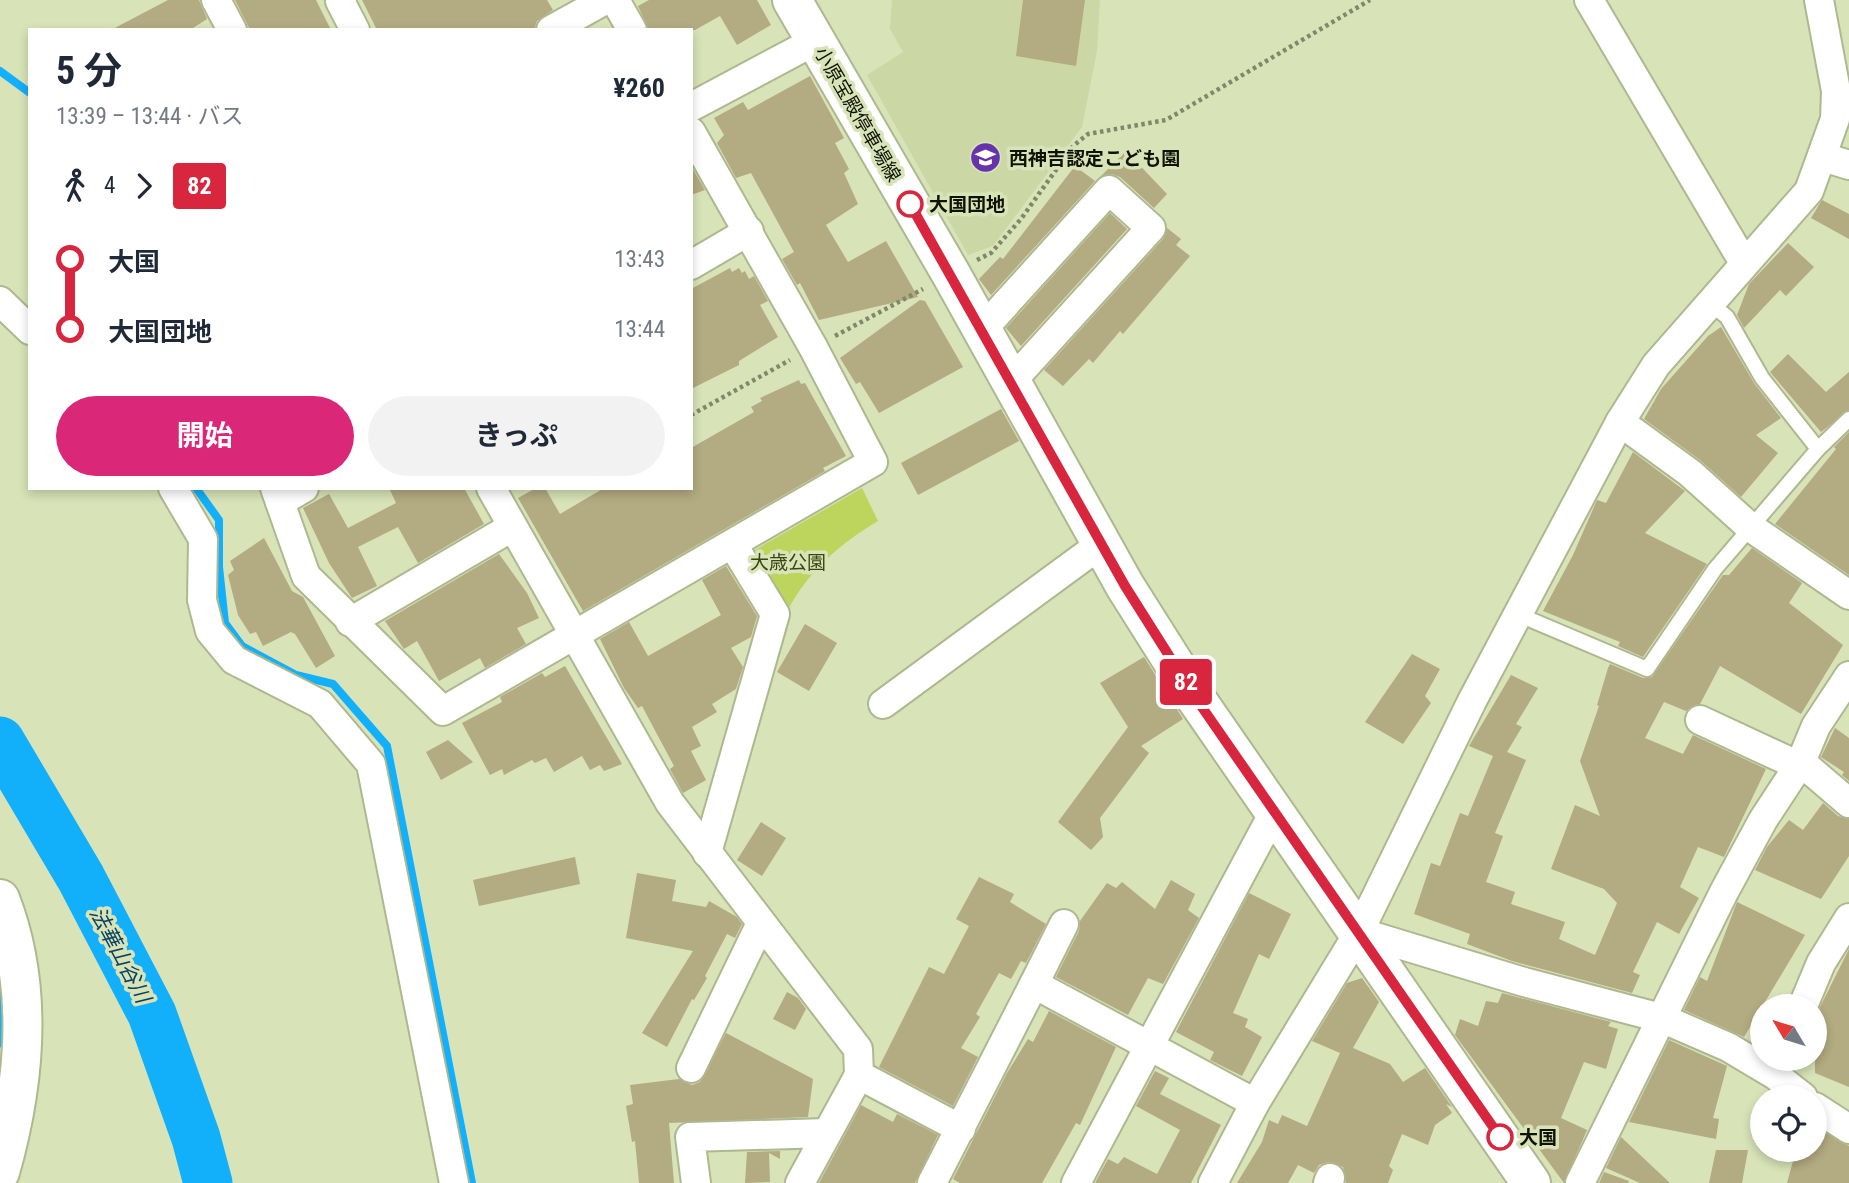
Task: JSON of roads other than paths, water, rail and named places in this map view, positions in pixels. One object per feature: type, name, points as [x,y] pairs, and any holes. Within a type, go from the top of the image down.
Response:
[{"type":"main road","name":"小原宝殿停車場線","points":[[792,0],[951,274],[1101,544],[1197,700],[1531,1183]]},
{"type":"main road","points":[[0,899],[15,952],[22,994],[21,1074],[0,1172]]},
{"type":"street","points":[[216,0],[230,28]]},
{"type":"street","points":[[342,0],[340,1],[354,28]]},
{"type":"street","points":[[555,28],[605,0]]},
{"type":"street","points":[[615,0],[631,28]]},
{"type":"street","points":[[1589,0],[1744,263]]},
{"type":"street","points":[[1213,1183],[1255,1103],[1359,932],[1517,614],[1620,422],[1656,365],[1836,161],[1836,91],[1819,0]]},
{"type":"street","points":[[693,106],[815,41]]},
{"type":"street","points":[[286,493],[306,576],[443,711],[873,462],[813,347],[693,135]]},
{"type":"street","points":[[982,330],[1109,190],[1151,228],[1010,383]]},
{"type":"street","points":[[693,264],[749,231]]},
{"type":"street","points":[[0,301],[28,328]]},
{"type":"street","points":[[1620,422],[1690,473],[1750,527],[1849,595]]},
{"type":"street","points":[[174,490],[203,539],[202,600],[210,631],[234,660],[320,704],[370,764],[453,1183]]},
{"type":"street","points":[[492,490],[670,803],[858,1049],[859,1075],[800,1183]]},
{"type":"street","points":[[350,622],[512,527]]},
{"type":"street","points":[[883,704],[1101,544]]},
{"type":"street","points":[[707,853],[775,614],[733,545]]},
{"type":"street","points":[[1580,1183],[1763,820],[1800,764],[1816,726],[1849,676]]},
{"type":"street","points":[[1700,720],[1800,764],[1849,803]]},
{"type":"street","points":[[1076,1183],[1274,812]]},
{"type":"street","points":[[1808,994],[1821,963],[1849,918]]},
{"type":"street","points":[[691,1068],[761,923]]},
{"type":"street","points":[[933,1183],[1064,924]]},
{"type":"street","points":[[1359,932],[1524,982],[1661,1018],[1750,1056]]},
{"type":"street","points":[[1034,984],[1255,1103]]},
{"type":"street","points":[[1781,1071],[1793,1085]]},
{"type":"street","points":[[859,1075],[961,1129]]},
{"type":"street","points":[[1827,1115],[1849,1129]]},
{"type":"street","points":[[696,1183],[690,1137],[827,1133]]},
{"type":"lane","points":[[1710,303],[1727,317],[1762,379],[1818,449]]},
{"type":"lane","points":[[1517,614],[1647,669],[1715,569],[1818,449],[1849,419]]},
{"type":"waterway","points":[[0,71],[28,92]]},
{"type":"waterway","points":[[197,490],[219,520],[219,567],[225,623],[242,646],[296,675],[333,684],[387,746],[472,1183]]},
{"type":"waterway","name":"法華山谷川","points":[[0,741],[81,878],[152,1014],[196,1138],[208,1183]]},
{"type":"waterway","points":[[0,984],[3,1044]]},
{"type":"place","name":"西神吉認定こども園","points":[[986,158]]},
{"type":"place","name":"大国団地","points":[[910,204]]},
{"type":"place","name":"大国","points":[[1500,1137]]},
{"type":"park label","name":"大歳公園","points":[[788,562]]}]
